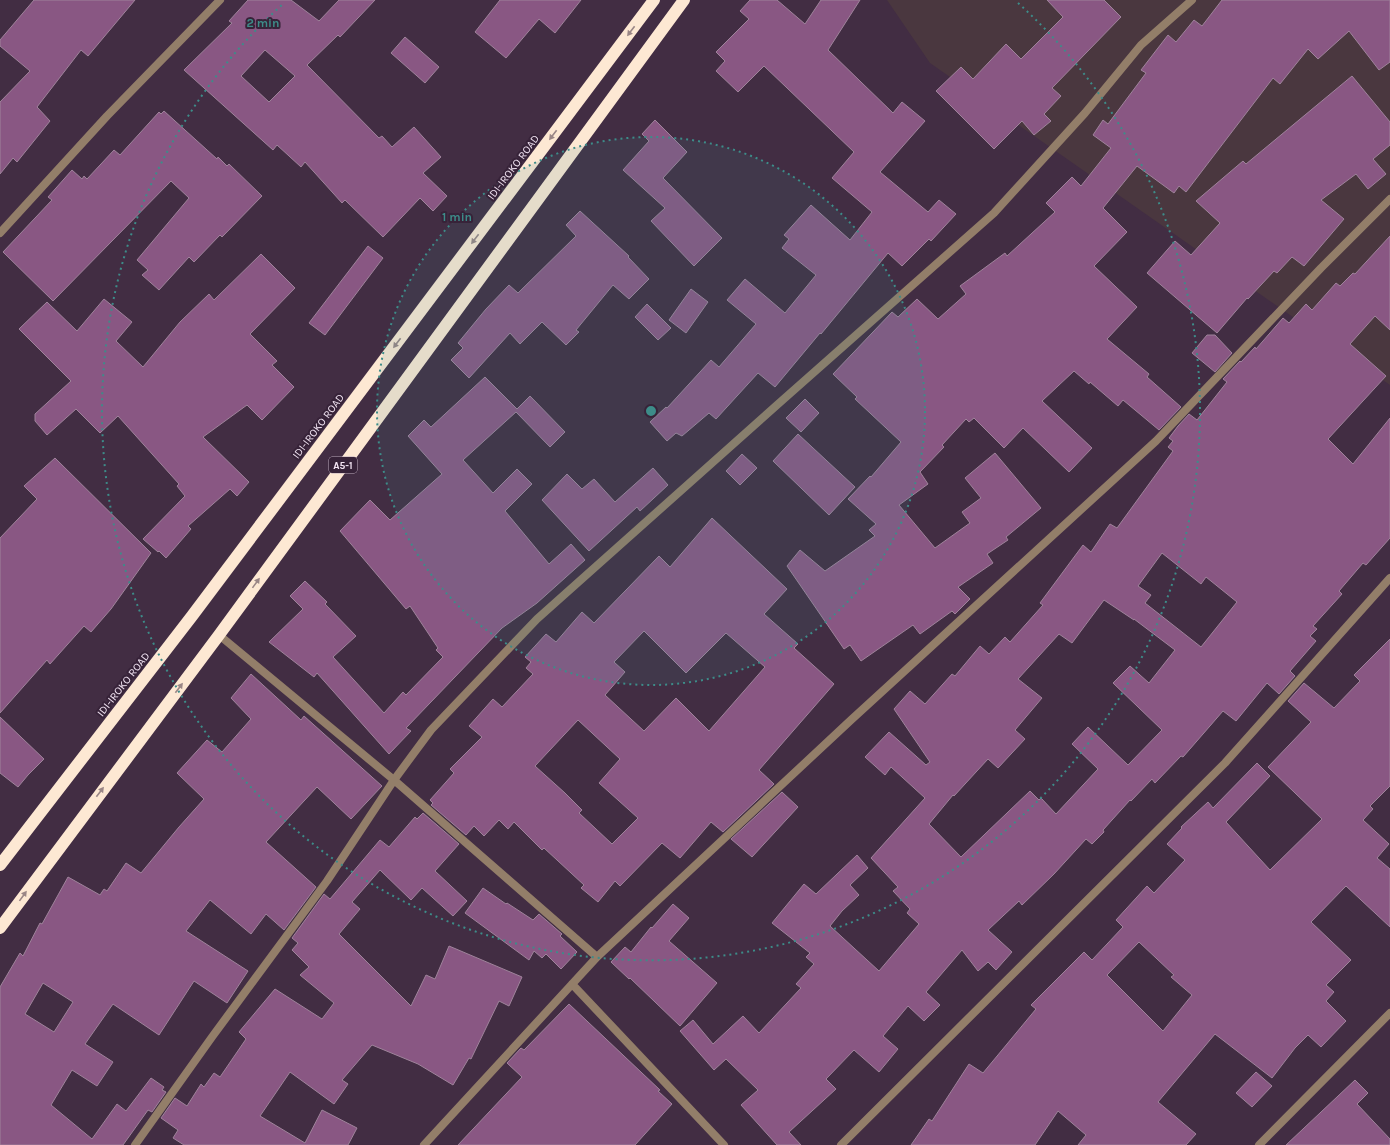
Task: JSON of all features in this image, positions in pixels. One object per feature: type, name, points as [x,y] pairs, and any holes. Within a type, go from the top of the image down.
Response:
[{"type":"highway","name":"IDI-IROKO ROAD","points":[[0,865],[192,616],[654,0]]},
{"type":"highway","name":"A5-1","points":[[0,928],[90,805],[218,635],[684,0]]},
{"type":"street","points":[[0,233],[107,116],[220,0]]},
{"type":"street","points":[[135,1145],[212,1037],[327,881],[394,780],[430,730],[538,619],[994,213],[1085,113],[1141,45],[1192,0]]},
{"type":"street","points":[[424,1145],[597,957],[857,715],[1156,441],[1321,268],[1390,199]]},
{"type":"street","points":[[841,1145],[1225,763],[1390,578]]},
{"type":"street","points":[[218,635],[394,780],[597,957]]},
{"type":"street","points":[[572,984],[724,1145]]},
{"type":"street","points":[[1259,1145],[1390,1012]]},
{"type":"shaded area","points":[[887,0],[1390,0],[1390,385],[930,63]]},
{"type":"building","points":[[34,0],[135,0],[88,56],[81,50],[37,107],[50,121],[17,162],[13,158],[0,174],[0,102],[30,71],[0,46],[0,40]]},
{"type":"building","points":[[248,0],[291,0],[319,21],[339,0],[375,0],[340,37],[338,35],[307,65],[379,138],[382,136],[392,147],[414,127],[441,157],[423,173],[447,196],[433,211],[420,198],[383,237],[345,200],[342,203],[305,162],[301,167],[277,145],[273,150],[184,70],[232,23],[229,21]],"holes":[[[265,50],[295,76],[269,102],[241,76]]]},
{"type":"building","points":[[500,0],[581,0],[555,33],[539,19],[506,58],[475,32]]},
{"type":"building","points":[[750,0],[777,0],[805,24],[821,0],[860,0],[828,50],[893,113],[902,102],[925,121],[880,172],[928,212],[939,200],[956,214],[931,241],[929,239],[902,266],[888,253],[775,387],[758,373],[716,419],[709,413],[682,436],[676,433],[667,441],[650,422],[666,407],[667,408],[711,360],[719,367],[756,324],[727,300],[745,279],[785,313],[816,275],[782,248],[789,239],[784,235],[811,205],[850,240],[872,212],[832,178],[854,152],[764,66],[738,92],[716,71],[725,61],[716,52],[749,19],[740,11]]},
{"type":"building","points":[[1047,0],[1104,0],[1121,17],[1052,88],[1061,96],[1044,114],[1051,121],[1034,135],[1022,121],[994,149],[936,91],[961,67],[973,79],[1006,44],[1021,59],[1063,17]]},
{"type":"building","points":[[1222,0],[1390,0],[1390,62],[1379,70],[1349,31],[1318,59],[1308,49],[1280,84],[1273,78],[1186,192],[1179,186],[1174,193],[1137,166],[1103,208],[1127,232],[1094,266],[1137,307],[1107,339],[1149,374],[1147,377],[1181,407],[1159,430],[1123,400],[1118,406],[1090,382],[1089,384],[1074,371],[1042,401],[1092,448],[1069,472],[1023,428],[1004,448],[974,418],[969,422],[966,419],[942,445],[944,447],[920,472],[928,484],[899,505],[935,548],[970,523],[962,512],[981,498],[965,478],[995,453],[1041,508],[1006,537],[1008,540],[987,554],[993,563],[958,587],[970,599],[955,614],[952,611],[920,634],[913,625],[861,661],[850,645],[844,649],[787,566],[800,550],[825,571],[875,536],[869,530],[876,524],[848,499],[870,476],[871,477],[901,442],[855,399],[857,397],[833,374],[892,312],[898,317],[917,299],[938,319],[966,294],[960,286],[1005,253],[1007,256],[1055,212],[1046,203],[1072,177],[1081,186],[1111,148],[1093,135],[1103,120],[1108,124],[1146,73],[1141,70],[1168,35],[1176,42],[1194,20],[1202,26]]},
{"type":"building","points":[[405,37],[439,67],[425,83],[391,53]]},
{"type":"building","points":[[1352,76],[1390,122],[1390,145],[1373,159],[1386,174],[1368,189],[1356,174],[1321,200],[1344,219],[1304,266],[1292,257],[1277,273],[1274,271],[1248,299],[1247,298],[1217,333],[1147,273],[1175,241],[1191,255],[1220,223],[1196,201],[1243,161],[1246,164]]},
{"type":"building","points":[[164,111],[217,159],[218,157],[227,166],[229,164],[262,196],[222,237],[220,235],[194,262],[189,257],[159,290],[142,275],[148,270],[137,260],[189,198],[171,181],[53,301],[3,252],[52,200],[48,197],[72,170],[82,179],[84,176],[87,179],[114,150],[120,155],[159,112],[161,114]]},
{"type":"building","points":[[655,120],[687,152],[663,178],[722,238],[694,266],[651,221],[665,208],[623,170],[649,141],[642,134]]},
{"type":"building","points":[[580,211],[629,256],[628,257],[649,279],[629,299],[613,285],[576,330],[579,332],[566,345],[542,322],[520,344],[510,333],[469,378],[451,360],[463,348],[458,343],[486,309],[509,285],[518,293],[576,236],[566,225]]},
{"type":"building","points":[[1390,236],[1390,330],[1375,316],[1350,344],[1386,376],[1328,439],[1353,464],[1390,418],[1390,538],[1366,565],[1363,563],[1339,591],[1342,594],[1313,626],[1317,629],[1310,636],[1316,641],[1290,671],[1295,676],[1279,694],[1267,683],[1236,721],[1223,711],[1183,757],[1181,756],[1155,783],[1152,779],[1131,801],[1130,800],[1103,830],[1104,832],[1092,844],[1086,839],[1054,874],[1022,905],[1019,901],[988,930],[1012,952],[996,970],[988,962],[978,971],[962,950],[926,992],[940,1005],[924,1021],[908,1006],[883,1036],[898,1049],[879,1072],[854,1050],[826,1079],[836,1089],[789,1132],[801,1145],[777,1145],[741,1105],[758,1090],[726,1059],[714,1070],[680,1031],[693,1020],[713,1044],[743,1016],[759,1033],[801,988],[796,984],[814,964],[806,957],[810,953],[772,923],[804,884],[816,894],[857,855],[868,868],[850,885],[859,895],[842,911],[830,926],[879,971],[919,924],[907,913],[910,909],[893,891],[898,887],[871,858],[925,798],[891,767],[885,775],[865,757],[889,732],[926,765],[930,762],[894,709],[910,691],[925,704],[952,674],[955,676],[980,646],[989,654],[1005,637],[1010,642],[1043,605],[1040,603],[1083,545],[1091,552],[1110,524],[1117,528],[1173,451],[1168,447],[1173,441],[1169,438],[1189,414],[1197,420],[1227,382],[1223,379],[1255,347],[1256,349],[1283,318],[1289,323],[1306,304],[1312,310],[1336,283],[1340,286],[1353,273],[1355,274]],"holes":[[[1162,553],[1201,584],[1206,577],[1237,602],[1201,647],[1145,603],[1151,595],[1138,586]],[[1104,600],[1134,619],[1175,650],[1149,683],[1130,666],[1113,683],[1162,730],[1128,765],[1088,727],[1072,744],[1098,769],[1056,814],[1041,798],[1039,800],[1030,791],[961,857],[929,824],[953,795],[954,796],[988,759],[998,768],[1025,739],[1015,730],[1042,698],[1018,679],[1059,634],[1072,643]]]},
{"type":"building","points":[[368,246],[383,258],[325,335],[309,323]]},
{"type":"building","points":[[261,254],[295,288],[250,334],[277,361],[272,365],[294,387],[262,420],[247,405],[203,437],[249,482],[237,496],[230,489],[188,526],[191,529],[166,558],[143,539],[185,496],[177,486],[179,484],[118,416],[100,433],[76,409],[47,435],[35,421],[35,414],[71,381],[19,329],[47,302],[77,331],[104,299],[132,322],[116,341],[143,367],[180,322],[209,294],[214,300]]},
{"type":"building","points":[[691,289],[708,302],[686,333],[669,320]]},
{"type":"building","points":[[647,304],[671,328],[658,340],[635,317]]},
{"type":"building","points":[[1207,335],[1215,335],[1232,353],[1215,372],[1192,353]]},
{"type":"building","points":[[485,377],[517,409],[530,396],[565,432],[550,447],[516,412],[463,460],[493,493],[517,469],[532,484],[505,511],[549,564],[571,544],[585,560],[537,603],[502,628],[406,728],[411,731],[389,754],[317,673],[314,677],[269,642],[303,609],[290,596],[305,581],[327,602],[325,604],[356,636],[333,657],[384,713],[403,692],[406,695],[443,657],[436,650],[438,648],[410,606],[406,609],[340,531],[370,500],[390,520],[442,474],[408,436],[424,420],[431,427]]},
{"type":"building","points":[[805,399],[819,413],[801,432],[786,418]]},
{"type":"building","points":[[798,434],[855,487],[829,515],[773,461]]},
{"type":"building","points":[[742,454],[757,468],[740,485],[726,471]]},
{"type":"building","points":[[55,458],[151,553],[111,609],[91,632],[84,626],[50,664],[47,660],[0,713],[0,538],[37,499],[24,486]]},
{"type":"building","points":[[653,468],[668,485],[640,511],[637,507],[589,551],[542,500],[567,474],[582,489],[594,479],[615,502]]},
{"type":"building","points":[[712,518],[787,589],[764,614],[798,644],[794,648],[834,684],[759,770],[774,784],[723,832],[711,822],[680,858],[662,843],[620,886],[615,881],[598,902],[581,888],[584,885],[544,848],[542,850],[514,822],[508,829],[499,820],[484,836],[474,826],[466,835],[431,805],[433,803],[430,800],[454,773],[450,769],[482,737],[469,726],[493,699],[502,707],[533,674],[526,668],[531,662],[525,657],[546,634],[556,642],[582,612],[594,623],[659,556],[670,567]],"holes":[[[644,631],[686,673],[726,633],[765,667],[709,731],[676,698],[644,731],[605,695],[625,672],[614,662]],[[578,720],[620,759],[599,783],[638,818],[612,844],[579,813],[582,810],[535,766]]]},
{"type":"building","points":[[1390,639],[1390,786],[1370,806],[1373,809],[1363,820],[1389,844],[1377,858],[1390,869],[1390,927],[1346,886],[1311,922],[1351,960],[1326,985],[1334,992],[1326,1001],[1346,1021],[1321,1047],[1308,1035],[1295,1048],[1272,1078],[1215,1034],[1158,1102],[1196,1134],[1186,1145],[1078,1145],[1086,1135],[1058,1111],[1035,1145],[911,1145],[929,1119],[932,1121],[969,1064],[983,1073],[1036,1009],[1031,1005],[1084,952],[1092,960],[1123,927],[1116,920],[1147,886],[1154,893],[1185,860],[1167,844],[1182,828],[1181,827],[1208,802],[1213,808],[1257,763],[1270,776],[1226,822],[1270,870],[1322,819],[1268,767],[1311,722],[1288,701],[1304,683],[1334,708],[1360,681],[1354,675]],"holes":[[[1139,942],[1174,975],[1171,977],[1192,995],[1163,1031],[1107,975]]]},
{"type":"building","points":[[251,674],[301,720],[304,716],[382,786],[351,819],[317,787],[266,842],[316,887],[284,930],[266,914],[251,934],[210,900],[186,931],[248,971],[227,1003],[194,981],[159,1035],[113,1004],[85,1044],[113,1062],[97,1086],[72,1070],[51,1105],[92,1139],[117,1104],[126,1111],[151,1078],[164,1087],[162,1090],[166,1092],[152,1112],[148,1110],[123,1145],[0,1145],[0,987],[20,953],[23,956],[40,923],[42,924],[68,877],[100,895],[104,889],[107,891],[126,863],[141,873],[204,799],[177,773],[207,740],[222,752],[251,719],[231,698]],"holes":[[[43,983],[73,1002],[54,1032],[25,1014]]]},
{"type":"building","points":[[0,717],[44,759],[18,787],[0,773]]},
{"type":"building","points":[[782,792],[798,807],[752,857],[731,839]]},
{"type":"building","points":[[423,813],[459,844],[435,871],[467,901],[453,916],[422,888],[411,900],[380,870],[352,902],[360,909],[339,934],[411,1006],[426,975],[435,979],[449,946],[522,977],[509,1006],[499,1001],[471,1059],[469,1058],[453,1085],[418,1064],[372,1045],[342,1080],[348,1084],[334,1104],[290,1072],[260,1116],[305,1143],[322,1110],[357,1128],[348,1145],[184,1145],[173,1138],[178,1130],[161,1118],[175,1098],[187,1106],[201,1084],[204,1087],[214,1073],[220,1077],[246,1039],[239,1032],[275,989],[322,1019],[334,1003],[300,975],[309,967],[292,950],[298,943],[292,938],[324,894],[330,899],[380,840],[389,847],[415,817],[417,819]]},
{"type":"building","points":[[483,888],[533,920],[539,914],[562,934],[560,936],[577,952],[561,969],[546,954],[542,958],[534,951],[529,960],[465,913]]},
{"type":"building","points":[[673,904],[689,918],[669,941],[717,983],[680,1026],[611,962],[625,947],[631,952],[651,927],[652,928]]},
{"type":"building","points":[[569,1004],[660,1090],[658,1091],[672,1104],[635,1145],[458,1145],[522,1077],[507,1063],[521,1048],[524,1050]]},
{"type":"building","points":[[1256,1072],[1272,1086],[1252,1107],[1236,1093]]},
{"type":"building","points":[[1355,1080],[1368,1093],[1357,1104],[1390,1139],[1390,1145],[1286,1145]]}]
